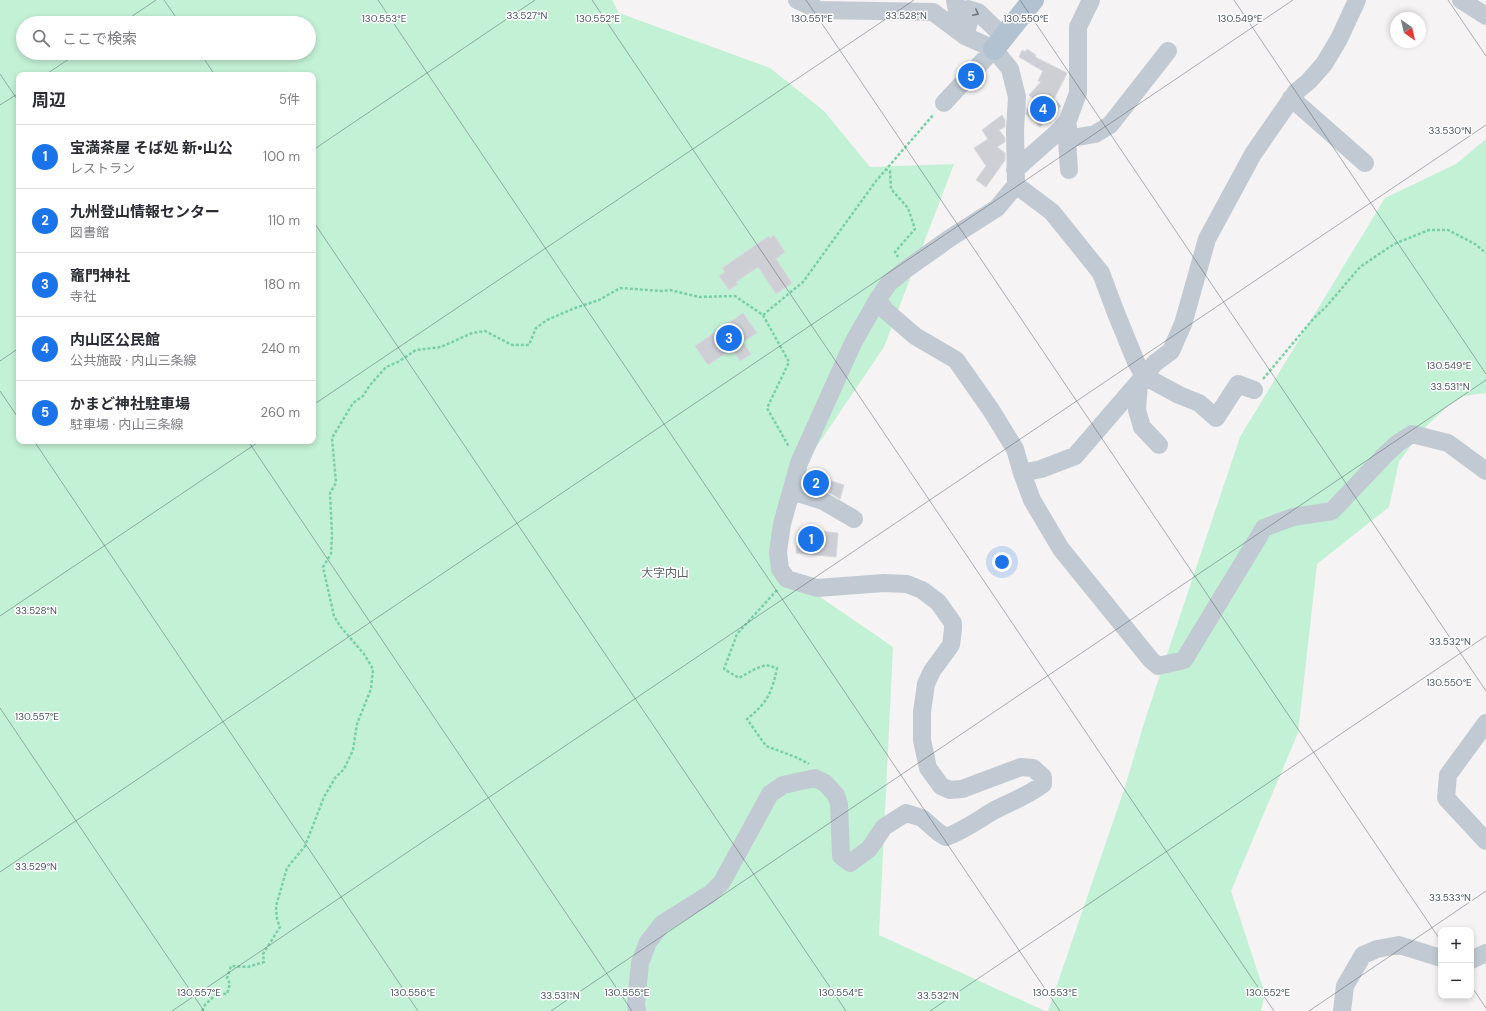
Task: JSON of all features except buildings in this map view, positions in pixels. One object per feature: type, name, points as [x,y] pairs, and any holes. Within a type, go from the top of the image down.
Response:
[{"type":"main road","points":[[998,42],[1033,0]]},
{"type":"street","points":[[797,0],[819,10],[933,12],[963,34],[998,42]]},
{"type":"street","points":[[954,0],[963,34]]},
{"type":"street","points":[[1069,170],[1067,139],[1068,120],[1078,93],[1078,27],[1091,0]]},
{"type":"street","points":[[1022,472],[1041,469],[1075,456],[1155,363],[1171,351],[1183,324],[1207,239],[1252,154],[1296,92],[1309,82],[1324,64],[1339,39],[1357,0]]},
{"type":"street","points":[[1461,0],[1486,16]]},
{"type":"street","points":[[963,34],[969,22],[968,9],[978,12],[998,42],[1010,69],[1017,97],[1015,178],[1052,212],[1101,273],[1136,362],[1141,379],[1137,410],[1142,427],[1159,445]]},
{"type":"street","points":[[944,103],[998,42]]},
{"type":"street","points":[[1067,139],[1095,134],[1110,125],[1168,51]]},
{"type":"street","points":[[1292,98],[1365,163]]},
{"type":"street","points":[[637,1011],[636,1004],[640,963],[648,942],[662,924],[710,894],[722,882],[770,794],[783,785],[815,778],[825,783],[836,795],[839,804],[841,856],[850,863],[869,849],[884,827],[906,813],[922,818],[946,837],[956,833],[994,810],[1034,791],[1043,784],[1043,776],[1033,768],[1021,766],[962,789],[950,790],[941,786],[928,768],[922,740],[922,712],[926,684],[932,671],[951,645],[953,623],[938,602],[922,590],[907,584],[884,582],[817,588],[787,579],[780,569],[778,552],[782,524],[798,463],[853,343],[878,299],[889,283],[905,270],[950,238],[997,208],[1015,178],[1068,120]]},
{"type":"street","points":[[878,299],[885,310],[915,336],[956,360],[1016,449],[1032,500],[1061,549],[1151,660],[1158,666],[1184,660],[1264,528],[1293,517],[1332,511],[1386,454],[1398,443],[1412,434],[1448,443],[1486,471]]},
{"type":"street","points":[[1141,379],[1199,403],[1216,418],[1238,384],[1254,390]]},
{"type":"street","points":[[791,491],[823,501],[854,519]]},
{"type":"street","points":[[1486,723],[1448,775],[1446,798],[1486,840]]},
{"type":"street","points":[[1342,1011],[1345,986],[1363,955],[1377,949],[1399,945],[1438,957]]},
{"type":"street","points":[[1474,959],[1486,953]]},
{"type":"path","points":[[763,315],[803,282],[876,181],[944,103]]},
{"type":"path","points":[[886,169],[890,171],[891,189],[908,208],[915,229],[895,252],[905,270]]},
{"type":"path","points":[[1254,390],[1314,318],[1325,308],[1360,267],[1394,244],[1429,230],[1448,230],[1475,244],[1486,253]]},
{"type":"path","points":[[202,1011],[204,1005],[216,993],[227,994],[230,984],[227,978],[232,966],[248,967],[264,962],[263,954],[280,926],[277,919],[276,906],[287,868],[305,846],[324,797],[335,778],[344,769],[353,750],[357,724],[371,688],[374,669],[364,654],[340,626],[334,616],[323,567],[331,554],[332,535],[330,493],[336,483],[332,438],[353,403],[363,396],[370,385],[386,367],[398,362],[416,350],[442,347],[472,333],[485,330],[512,344],[529,345],[536,328],[547,320],[599,300],[620,288],[662,291],[670,290],[699,297],[735,296],[763,315],[789,362],[767,408],[798,463]]},
{"type":"path","points":[[787,579],[737,634],[724,669],[739,678],[766,665],[777,668],[773,689],[760,709],[747,719],[766,746],[798,758],[812,766],[815,778]]},
{"type":"green space","points":[[0,0],[612,0],[619,13],[770,68],[824,111],[870,167],[954,164],[884,347],[817,446],[784,483],[772,564],[893,647],[879,935],[1045,1011],[0,1011]]},
{"type":"green space","points":[[1486,139],[1486,393],[1464,396],[1448,406],[1421,431],[1399,462],[1389,507],[1317,564],[1298,733],[1231,891],[1265,994],[1261,1011],[1048,1011],[1124,790],[1145,720],[1240,437],[1385,198],[1456,164]]},
{"type":"place","name":"かまど神社駐車場","points":[[971,76]]},
{"type":"place","name":"内山区公民館","points":[[1043,109]]},
{"type":"place","name":"竈門神社","points":[[729,338]]},
{"type":"place","name":"九州登山情報センター","points":[[816,483]]},
{"type":"place","name":"宝満茶屋 そば処 新•山公","points":[[811,539]]},
{"type":"district","name":"大字内山","points":[[665,573]]}]
